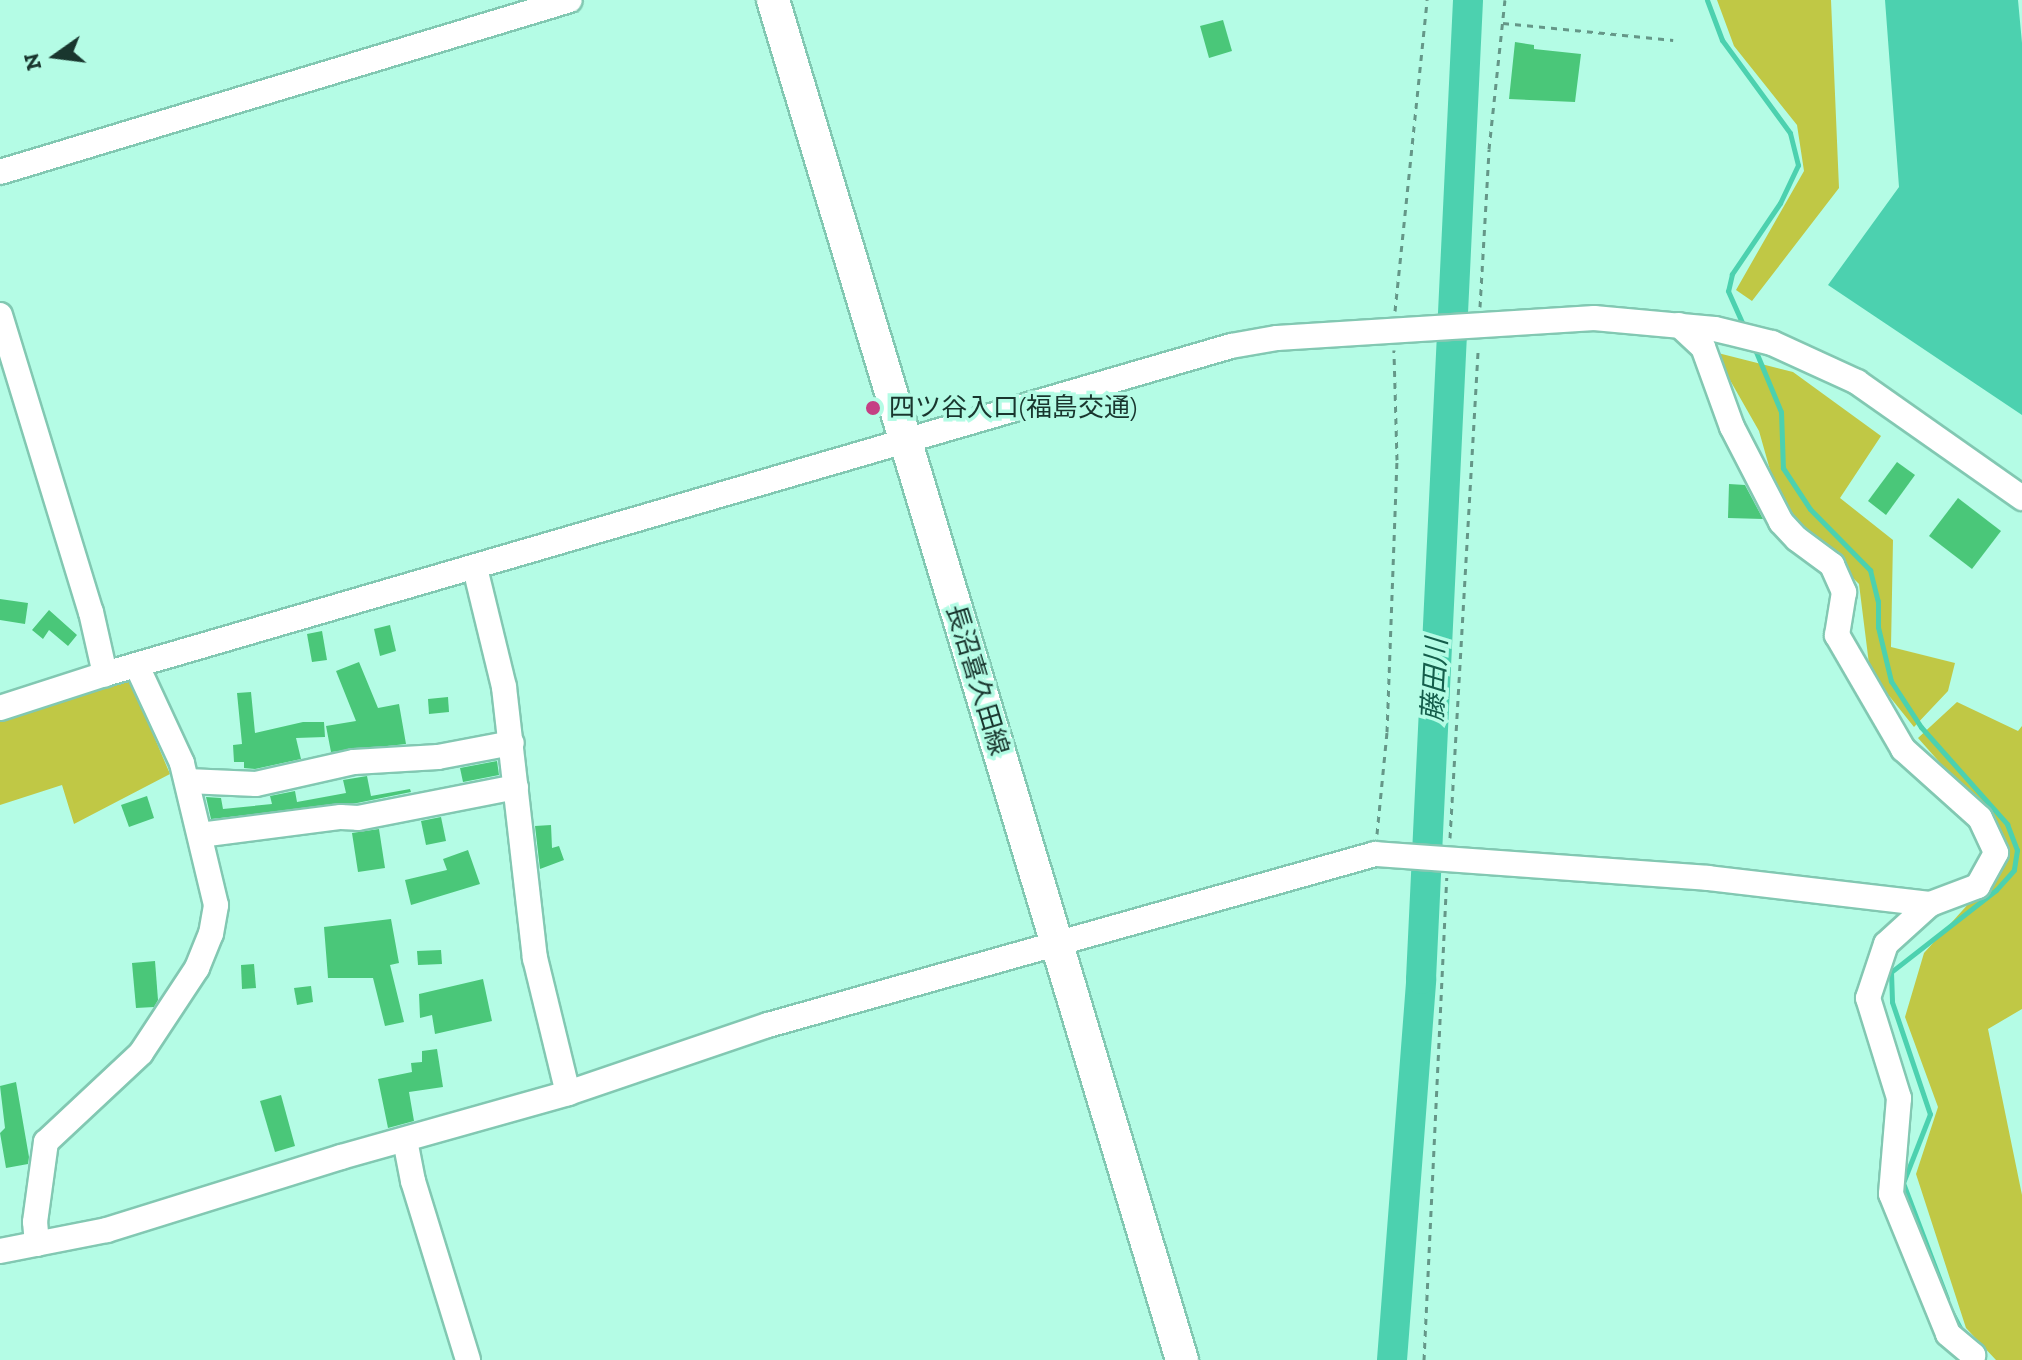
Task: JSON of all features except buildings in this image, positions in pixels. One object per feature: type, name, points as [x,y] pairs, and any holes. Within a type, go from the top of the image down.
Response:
[{"type":"main road","name":"長沼喜久田線","points":[[773,0],[1182,1360]]},
{"type":"street","points":[[0,172],[570,0]]},
{"type":"street","points":[[0,315],[91,612],[105,674]]},
{"type":"street","points":[[0,708],[105,674],[1231,346],[1277,338],[1594,318],[1715,329],[1759,340],[1815,360],[1857,382],[2022,498]]},
{"type":"street","points":[[1679,325],[1703,347],[1732,427],[1781,522],[1797,539],[1832,565],[1844,592],[1837,635],[1903,749],[1980,818],[1996,853],[1978,886],[1930,904],[1886,944],[1868,998],[1899,1098],[1891,1194],[1948,1334],[1973,1355],[1972,1360]]},
{"type":"street","points":[[475,568],[504,687],[535,958],[568,1093]]},
{"type":"street","points":[[37,1244],[35,1222],[46,1142],[141,1053],[197,968],[211,934],[216,905],[187,781],[182,763],[137,666]]},
{"type":"street","points":[[187,781],[256,784],[354,762],[438,757],[512,743]]},
{"type":"street","points":[[200,835],[341,817],[358,818],[516,787]]},
{"type":"street","points":[[0,1251],[107,1230],[568,1093],[768,1025],[1375,854],[1708,878],[1930,904]]},
{"type":"street","points":[[405,1140],[468,1360]]},
{"type":"path","points":[[1375,854],[1387,732],[1397,460],[1393,330],[1427,0]]},
{"type":"path","points":[[1424,1360],[1448,861],[1489,149],[1505,0]]},
{"type":"path","points":[[1503,23],[1673,40]]},
{"type":"shaded area","points":[[1717,0],[1831,0],[1839,188],[1752,301],[1736,290],[1804,171],[1797,125],[1734,46]]},
{"type":"shaded area","points":[[1885,0],[2018,0],[2022,43],[2022,415],[1828,285],[1899,187]]},
{"type":"shaded area","points":[[1714,352],[1793,372],[1881,436],[1840,498],[1893,540],[1891,647],[1955,663],[1948,691],[1914,727],[1870,672],[1859,584],[1780,505],[1759,431]]},
{"type":"shaded area","points":[[128,675],[170,774],[74,824],[62,785],[0,805],[0,715]]},
{"type":"shaded area","points":[[1957,702],[2018,731],[2022,726],[2022,1009],[1988,1029],[2022,1195],[2022,1360],[1996,1360],[1966,1328],[1916,1174],[1938,1107],[1905,1017],[1924,953],[1989,881],[2005,858],[1998,828],[1918,738]]},
{"type":"waterway","name":"藤田川","points":[[1392,1360],[1421,979],[1468,0]]},
{"type":"waterway","points":[[1707,0],[1722,40],[1790,133],[1798,165],[1780,203],[1732,274],[1728,291],[1744,327]]},
{"type":"waterway","points":[[1754,347],[1781,412],[1783,468],[1810,509],[1870,570],[1878,601],[1878,627],[1891,681],[1921,727],[2007,824],[2017,850],[2014,870],[1996,890],[1891,972],[1892,1002],[1930,1114],[1903,1183],[1947,1299]]},
{"type":"waterway","points":[[1950,1309],[1962,1332]]},
{"type":"place","name":"四ツ谷入口(福島交通)","points":[[873,408]]}]
